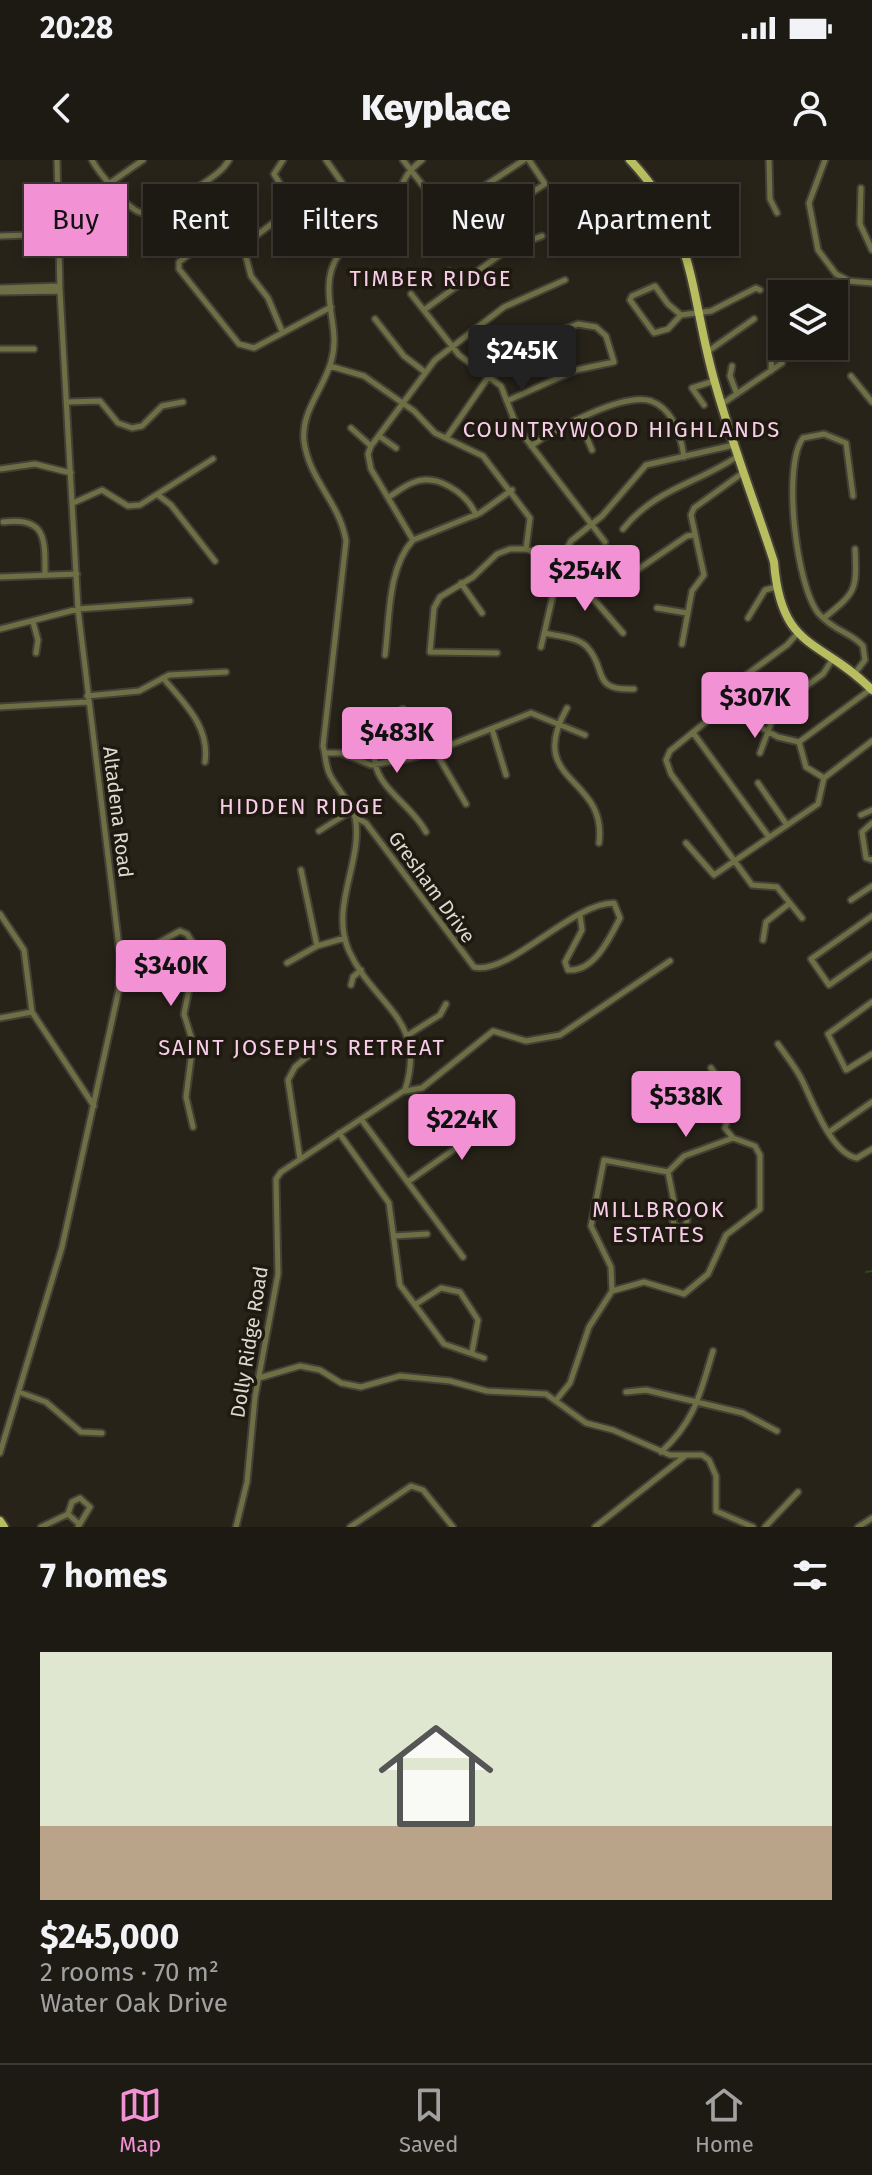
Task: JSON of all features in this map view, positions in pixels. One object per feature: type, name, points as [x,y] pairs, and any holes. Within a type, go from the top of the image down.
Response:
[{"type":"main road","points":[[635,162],[670,212],[681,235],[714,381],[774,562],[776,587],[787,621],[797,634],[855,673],[872,689]]},
{"type":"main road","points":[[0,1521],[4,1527]]},
{"type":"street","name":"Altadena Road","points":[[0,1453],[62,1247],[119,989],[120,955],[78,609],[60,288],[57,160]]},
{"type":"street","points":[[92,160],[130,210],[149,216],[165,210],[221,170],[229,160]]},
{"type":"street","points":[[110,183],[143,160]]},
{"type":"street","points":[[282,331],[268,298],[247,266],[249,245],[259,233],[290,210],[290,200],[274,174],[283,160]]},
{"type":"street","points":[[326,160],[343,184]]},
{"type":"street","points":[[403,160],[438,205],[449,209],[526,160],[545,184],[533,192]]},
{"type":"street","points":[[400,184],[410,169],[422,160]]},
{"type":"street","points":[[769,160],[770,199],[777,213]]},
{"type":"street","points":[[825,160],[809,203],[818,250],[836,274],[849,281],[872,283]]},
{"type":"street","points":[[861,188],[860,224],[872,250]]},
{"type":"street","points":[[259,233],[245,219],[237,219],[179,262],[178,266],[245,349],[254,348],[331,307]]},
{"type":"street","points":[[0,236],[24,235]]},
{"type":"street","points":[[424,310],[508,249],[542,236]]},
{"type":"street","points":[[339,256],[329,290],[336,344],[304,428],[313,474],[340,514],[346,541],[324,730],[328,771],[353,814],[343,910],[345,938],[361,970],[408,1035],[412,1069],[401,1092]]},
{"type":"street","points":[[449,271],[459,284]]},
{"type":"street","points":[[413,540],[369,465],[371,446],[425,372],[452,347],[504,307],[565,280]]},
{"type":"street","points":[[681,315],[655,286],[632,296],[630,300],[654,333],[668,329],[681,315],[699,313],[760,290]]},
{"type":"street","points":[[1,290],[60,288]]},
{"type":"street","points":[[411,294],[466,362],[501,386],[517,427],[605,542]]},
{"type":"street","points":[[375,319],[404,356],[425,372]]},
{"type":"street","points":[[707,353],[754,319]]},
{"type":"street","points":[[447,437],[498,363],[578,324],[596,327],[606,336],[614,362],[576,370],[509,400]]},
{"type":"street","points":[[0,349],[34,349]]},
{"type":"street","points":[[771,360],[771,371]]},
{"type":"street","points":[[721,405],[782,363]]},
{"type":"street","points":[[330,366],[364,376],[403,403],[435,433],[483,456],[512,490],[530,518],[526,549]]},
{"type":"street","points":[[732,366],[730,376],[737,394]]},
{"type":"street","points":[[851,376],[872,402]]},
{"type":"street","points":[[704,405],[692,388],[714,381]]},
{"type":"street","points":[[531,446],[579,419],[637,400],[651,401],[660,406],[677,427],[684,457]]},
{"type":"street","points":[[67,402],[100,401],[118,423],[132,428],[142,426],[162,406],[183,402]]},
{"type":"street","points":[[579,419],[592,450]]},
{"type":"street","points":[[351,428],[371,446]]},
{"type":"street","points":[[853,496],[846,443],[824,434],[803,438],[796,449],[793,470],[798,555],[809,595],[824,618],[834,630],[863,646],[865,660],[855,673]]},
{"type":"street","points":[[379,436],[396,448]]},
{"type":"street","points":[[541,647],[561,560],[571,541],[646,465],[735,445]]},
{"type":"street","points":[[623,529],[636,513],[664,492],[695,482],[739,456]]},
{"type":"street","points":[[73,503],[96,490],[108,492],[128,506],[140,505],[213,459]]},
{"type":"street","points":[[0,469],[35,464],[71,473]]},
{"type":"street","points":[[682,644],[692,591],[704,575],[694,535],[694,508],[745,472]]},
{"type":"street","points":[[389,497],[413,482],[433,481],[465,496],[476,515]]},
{"type":"street","points":[[385,655],[396,568],[413,540],[476,515],[512,490]]},
{"type":"street","points":[[158,495],[171,505],[215,561]]},
{"type":"street","points":[[1,523],[26,521],[39,529],[44,545],[45,575]]},
{"type":"street","points":[[621,581],[694,535]]},
{"type":"street","points":[[497,653],[430,652],[434,608],[449,588],[461,583],[497,554],[510,549],[526,549],[561,560]]},
{"type":"street","points":[[824,618],[853,594],[857,586],[855,549]]},
{"type":"street","points":[[0,577],[77,574]]},
{"type":"street","points":[[558,576],[584,588],[623,633]]},
{"type":"street","points":[[461,583],[482,613]]},
{"type":"street","points":[[748,618],[765,590],[776,587]]},
{"type":"street","points":[[0,629],[78,609],[190,601]]},
{"type":"street","points":[[657,608],[687,613]]},
{"type":"street","points":[[33,622],[38,640],[36,653]]},
{"type":"street","points":[[544,633],[583,643],[604,682],[614,688],[634,689]]},
{"type":"street","points":[[797,634],[787,645],[730,687],[718,712],[670,751],[666,765],[752,885],[777,887],[802,918]]},
{"type":"street","points":[[760,753],[777,707],[823,674],[832,660]]},
{"type":"street","points":[[0,707],[139,691],[163,678],[226,672]]},
{"type":"street","points":[[163,678],[199,722],[207,746],[205,762]]},
{"type":"street","points":[[718,712],[744,718],[786,740],[799,742],[872,689]]},
{"type":"street","points":[[567,708],[553,740],[556,759],[573,783],[596,806],[599,843]]},
{"type":"street","points":[[403,709],[383,723],[377,734],[377,764],[385,784],[426,832]]},
{"type":"street","points":[[326,753],[341,753],[365,764],[377,764],[435,751],[531,713],[585,735]]},
{"type":"street","points":[[492,729],[506,775]]},
{"type":"street","points":[[694,734],[769,837]]},
{"type":"street","points":[[686,843],[714,875],[820,801],[824,778],[872,741]]},
{"type":"street","points":[[799,742],[806,767],[824,778]]},
{"type":"street","points":[[435,751],[466,804]]},
{"type":"street","points":[[758,783],[787,825]]},
{"type":"street","points":[[861,815],[872,810]]},
{"type":"street","points":[[319,831],[353,814]]},
{"type":"street","name":"Gresham Drive","points":[[353,814],[366,823],[474,967],[484,969],[497,965],[580,915],[614,903],[620,918],[605,948],[572,971],[566,968],[565,962],[582,930],[580,915]]},
{"type":"street","points":[[872,823],[862,832],[866,858],[872,860]]},
{"type":"street","points":[[301,870],[317,946]]},
{"type":"street","points":[[851,900],[872,886]]},
{"type":"street","points":[[763,940],[766,922],[790,903]]},
{"type":"street","points":[[0,914],[24,950],[32,1012],[94,1107]]},
{"type":"street","points":[[872,916],[811,959],[829,985],[872,955]]},
{"type":"street","points":[[120,955],[143,951],[180,931],[187,934],[197,949],[184,1014],[193,1043],[186,1097],[193,1127]]},
{"type":"street","points":[[287,963],[317,946],[345,938]]},
{"type":"street","name":"Dolly Ridge Road","points":[[236,1527],[247,1481],[259,1378],[278,1274],[276,1179],[300,1159],[401,1092],[422,1088],[493,1031],[526,1041],[560,1035],[670,961]]},
{"type":"street","points":[[351,985],[353,977],[361,970]]},
{"type":"street","points":[[872,1002],[828,1034],[846,1070],[872,1054]]},
{"type":"street","points":[[408,1035],[440,1015],[446,1004]]},
{"type":"street","points":[[0,1018],[32,1012]]},
{"type":"street","points":[[778,1044],[802,1080],[812,1106],[851,1157],[857,1158],[872,1149]]},
{"type":"street","points":[[300,1159],[288,1080],[294,1069],[308,1056]]},
{"type":"street","points":[[711,1068],[733,1100],[724,1123],[733,1138]]},
{"type":"street","points":[[829,1132],[872,1102]]},
{"type":"street","points":[[361,1119],[463,1257]]},
{"type":"street","points":[[409,1181],[493,1122]]},
{"type":"street","points":[[339,1133],[389,1203],[397,1278],[444,1344],[484,1358]]},
{"type":"street","points":[[612,1291],[644,1282],[684,1294],[708,1274],[726,1235],[760,1209],[762,1196],[758,1150],[747,1141],[733,1138],[684,1156],[668,1172]]},
{"type":"street","points":[[557,1399],[570,1383],[589,1327],[612,1291],[611,1267],[591,1226],[601,1168],[606,1158],[668,1172]]},
{"type":"street","points":[[668,1172],[676,1212]]},
{"type":"street","points":[[394,1236],[427,1234]]},
{"type":"street","points":[[416,1304],[441,1288],[460,1292],[478,1320],[472,1352]]},
{"type":"street","points":[[661,1452],[687,1426],[713,1351]]},
{"type":"street","points":[[259,1378],[310,1367],[341,1383],[361,1387],[400,1376],[450,1381],[487,1391],[540,1393],[557,1399],[586,1423],[613,1430],[661,1452],[702,1455],[709,1460],[716,1476],[716,1511],[753,1527]]},
{"type":"street","points":[[626,1392],[646,1390],[743,1413],[777,1431]]},
{"type":"street","points":[[19,1392],[46,1402],[81,1432],[102,1433]]},
{"type":"street","points":[[595,1527],[685,1455]]},
{"type":"street","points":[[350,1527],[411,1486],[418,1486],[453,1527]]},
{"type":"street","points":[[765,1527],[798,1492]]},
{"type":"street","points":[[41,1527],[68,1514],[72,1502],[86,1500],[90,1507],[88,1515],[79,1525],[68,1514]]},
{"type":"street","points":[[858,1527],[872,1518]]},
{"type":"waterway","points":[[866,1272],[872,1271]]},
{"type":"district","name":"TIMBER RIDGE","points":[[431,278]]},
{"type":"district","name":"COUNTRYWOOD HIGHLANDS","points":[[622,429]]},
{"type":"district","name":"HIDDEN RIDGE","points":[[302,806]]},
{"type":"district","name":"SAINT JOSEPH'S RETREAT","points":[[302,1047]]},
{"type":"district","name":"MILLBROOK ESTATES","points":[[659,1222]]}]
